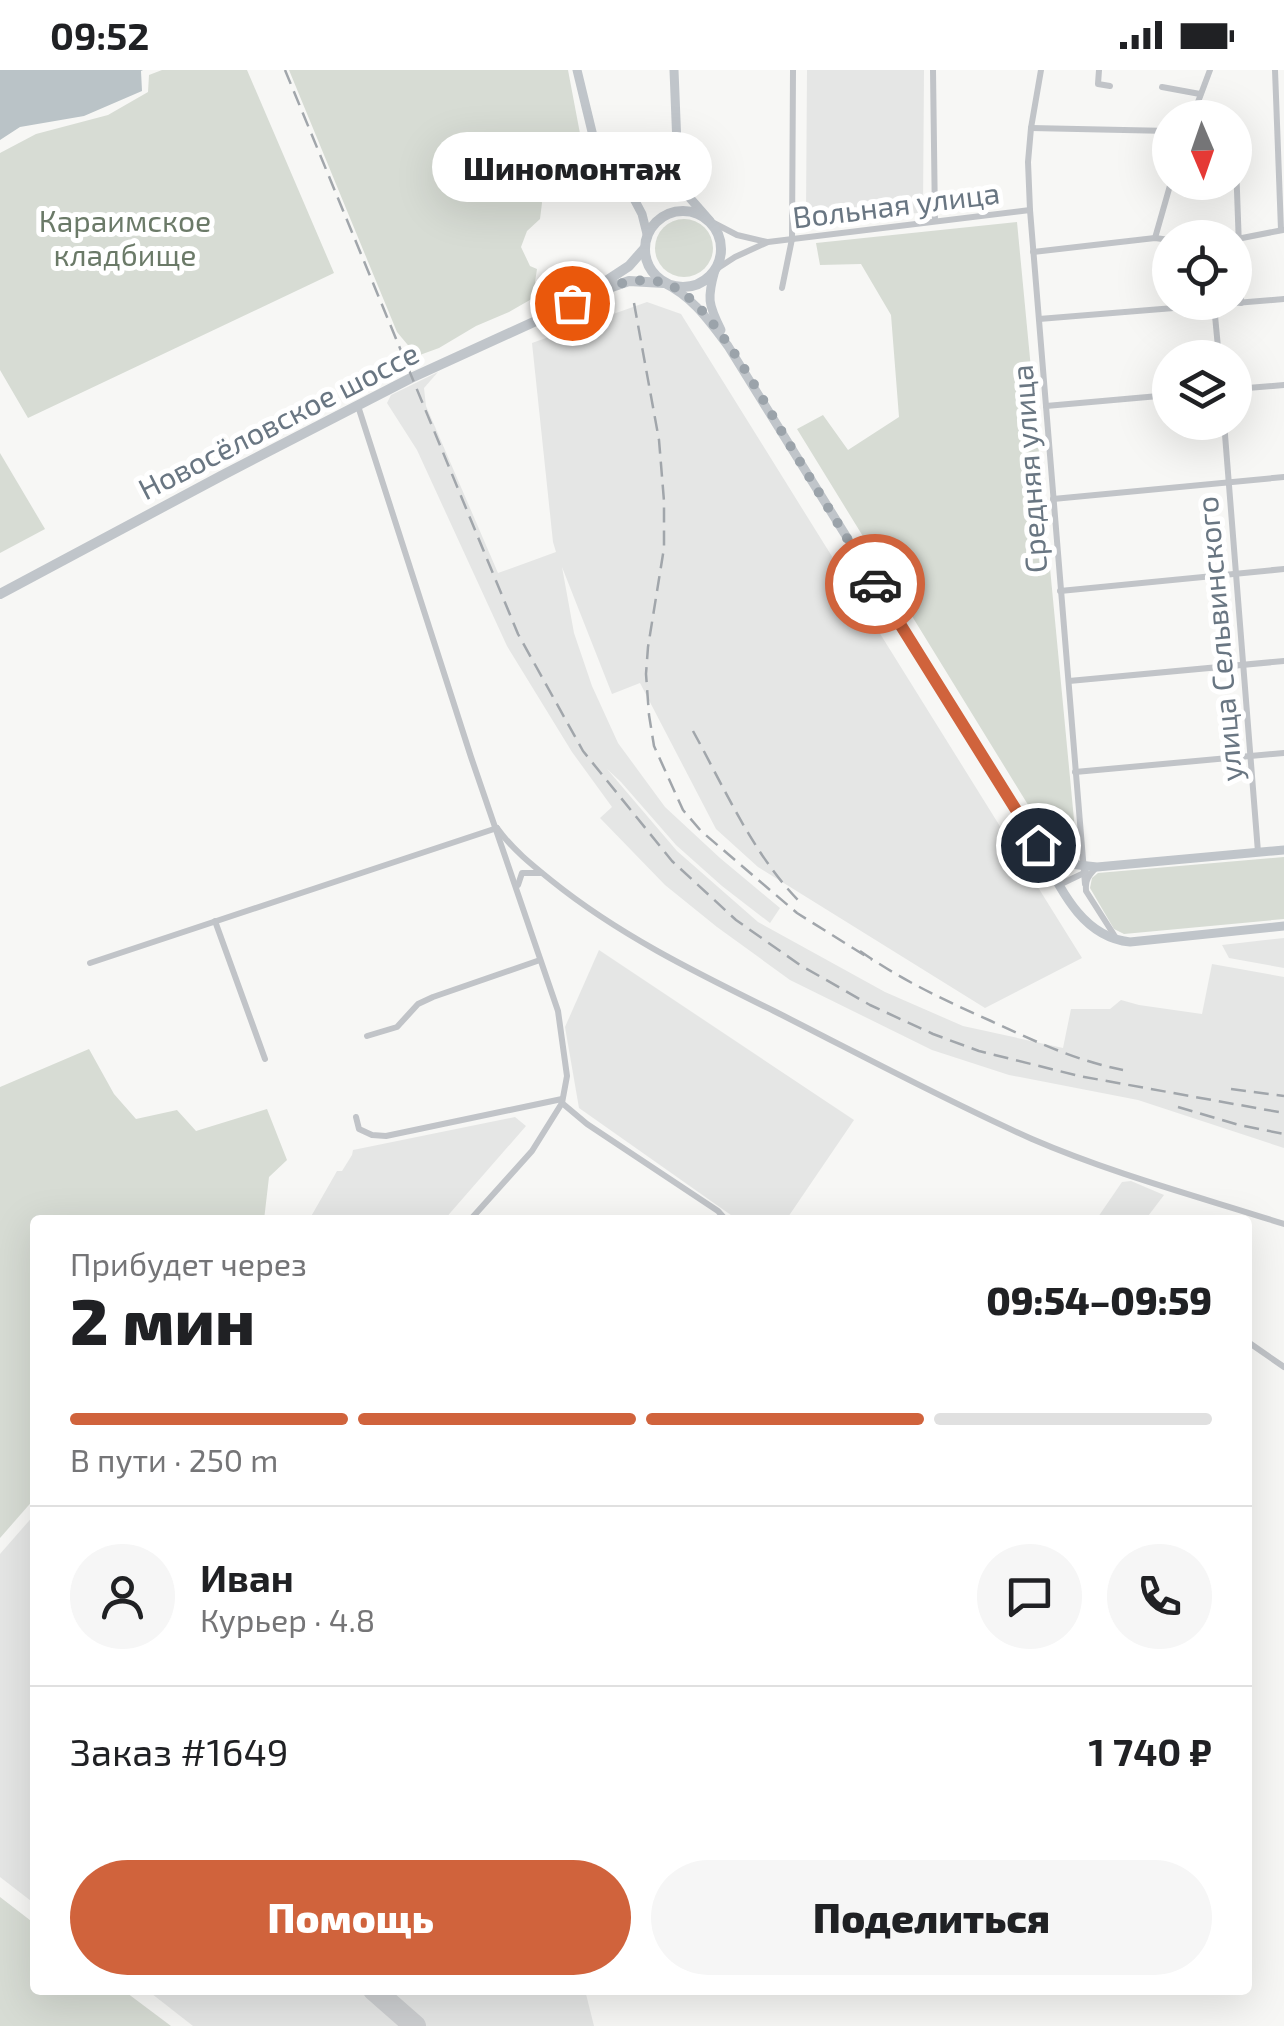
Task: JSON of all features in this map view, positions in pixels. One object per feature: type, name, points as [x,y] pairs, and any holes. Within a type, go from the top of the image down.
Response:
[{"type":"main road","points":[[577,70],[594,140],[642,214],[647,234],[644,249],[650,268],[664,283],[692,300],[728,346],[1038,845],[1068,900],[1094,930],[1118,941],[1284,926]]},
{"type":"main road","points":[[664,283],[679,287],[706,280],[719,263],[721,243],[717,230],[688,197],[678,170],[674,70]]},
{"type":"main road","points":[[647,234],[659,218],[681,210],[698,213],[710,221]]},
{"type":"main road","name":"Новосёловское шоссе","points":[[582,298],[628,266],[644,249]]},
{"type":"main road","points":[[715,270],[708,296],[728,346]]},
{"type":"main road","name":"Новосёловское шоссе","points":[[0,594],[358,406],[582,298],[629,281],[664,283]]},
{"type":"main road","points":[[1038,845],[1053,860],[1083,869],[1284,850]]},
{"type":"street","points":[[782,288],[792,239],[793,70]]},
{"type":"street","points":[[933,70],[935,221]]},
{"type":"street","name":"Средняя улица","points":[[1040,70],[1028,162],[1030,210],[1085,884]]},
{"type":"street","points":[[1099,70],[1098,84],[1110,86]]},
{"type":"street","points":[[1199,100],[1210,70]]},
{"type":"street","points":[[1252,236],[1282,230],[1275,70]]},
{"type":"street","points":[[1162,86],[1201,94]]},
{"type":"street","points":[[1031,128],[1152,131]]},
{"type":"street","points":[[633,197],[640,187],[688,197]]},
{"type":"street","points":[[1013,212],[1030,199]]},
{"type":"street","name":"Вольная улица","points":[[768,242],[1030,210]]},
{"type":"street","points":[[1013,212],[1025,216],[1031,224]]},
{"type":"street","points":[[710,221],[737,236],[768,242]]},
{"type":"street","points":[[1033,252],[1152,238]]},
{"type":"street","points":[[715,270],[768,242]]},
{"type":"street","points":[[1252,302],[1284,299]]},
{"type":"street","points":[[1039,320],[1152,311]]},
{"type":"street","points":[[1252,388],[1284,385]]},
{"type":"street","points":[[1046,406],[1152,397]]},
{"type":"street","points":[[358,406],[471,758],[558,1011],[567,1076],[562,1101],[532,1151],[474,1215]]},
{"type":"street","name":"улица Сельвинского","points":[[1225,440],[1258,852]]},
{"type":"street","points":[[1053,500],[1284,477]]},
{"type":"street","points":[[1060,591],[1284,569]]},
{"type":"street","points":[[1068,681],[1284,661]]},
{"type":"street","points":[[1075,772],[1284,753]]},
{"type":"street","points":[[497,828],[507,842],[575,900],[711,980],[1030,1138],[1284,1224]]},
{"type":"street","points":[[90,963],[497,828]]},
{"type":"street","points":[[1096,867],[1088,876],[1086,890],[1118,941]]},
{"type":"street","points":[[1059,885],[1083,869]]},
{"type":"street","points":[[518,894],[522,874],[542,873]]},
{"type":"street","points":[[215,920],[264,1059]]},
{"type":"street","points":[[367,1036],[396,1026],[418,1004],[433,997],[540,960]]},
{"type":"street","points":[[356,1117],[359,1129],[386,1136],[562,1101]]},
{"type":"street","points":[[562,1101],[587,1124],[722,1215]]},
{"type":"street","points":[[1252,1345],[1284,1367]]},
{"type":"shaded area","points":[[0,70],[143,70],[142,91],[84,116],[20,127],[0,140]]},
{"type":"shaded area","points":[[807,70],[924,70],[923,210],[855,220],[845,213],[809,218]]},
{"type":"shaded area","points":[[647,302],[681,314],[1082,958],[985,1008],[758,867],[716,829],[640,683],[612,694],[562,567],[574,633],[618,743],[665,807],[780,908],[770,923],[676,845],[607,769],[677,851],[758,922],[885,992],[963,1026],[1063,1048],[1071,1009],[1110,1009],[1121,1000],[1202,1014],[1212,964],[1284,977],[1284,1148],[1138,1100],[1009,1075],[932,1050],[790,980],[665,885],[600,818],[612,807],[572,752],[507,646],[417,450],[387,403],[391,395],[438,372],[424,388],[426,406],[498,573],[556,552],[532,343]]},
{"type":"shaded area","points":[[1284,938],[1284,968],[1229,958],[1222,945]]},
{"type":"shaded area","points":[[599,950],[854,1120],[789,1215],[731,1215],[579,1108],[565,1027]]},
{"type":"shaded area","points":[[515,1117],[526,1126],[448,1215],[312,1215],[353,1150]]},
{"type":"shaded area","points":[[1131,1181],[1164,1195],[1149,1215],[1099,1215],[1122,1182]]},
{"type":"shaded area","points":[[30,1520],[30,1900],[0,1877],[0,1554]]},
{"type":"shaded area","points":[[153,1995],[586,1995],[594,2026],[193,2026]]},
{"type":"green space","name":"Караимское кладбище","points":[[162,70],[247,70],[334,273],[28,418],[0,370],[0,153],[36,134],[108,115],[148,92],[149,75]]},
{"type":"green space","points":[[289,70],[568,70],[588,176],[580,173],[538,185],[540,219],[527,231],[521,247],[530,266],[537,269],[535,282],[542,293],[417,356],[397,332]]},
{"type":"green space","points":[[671,153],[675,186],[645,183],[649,155]]},
{"type":"green space","points":[[684,219],[704,228],[713,248],[704,268],[684,277],[664,268],[655,248],[664,228]]},
{"type":"green space","points":[[1017,222],[1077,851],[1063,851],[1049,839],[797,429],[823,415],[848,450],[899,417],[891,315],[861,264],[820,265],[816,243]]},
{"type":"green space","points":[[0,453],[45,529],[0,553]]},
{"type":"green space","points":[[1284,857],[1284,919],[1124,934],[1114,929],[1090,888],[1098,873]]},
{"type":"green space","points":[[89,1049],[114,1094],[136,1119],[177,1110],[196,1131],[267,1109],[287,1160],[269,1177],[265,1215],[30,1215],[30,1504],[0,1538],[0,1087]]},
{"type":"green space","points":[[0,1897],[30,1920],[30,1995],[130,1995],[171,2026],[0,2026]]},
{"type":"taxiway","points":[[380,1995],[415,2026]]},
{"type":"railway","points":[[285,70],[518,634],[583,751],[672,861],[736,920],[800,965],[870,1005],[933,1034],[979,1051],[1079,1076],[1284,1113]]},
{"type":"railway","points":[[634,303],[659,440],[664,501],[664,548],[646,674],[654,746],[683,810],[701,831],[797,913],[872,960]]},
{"type":"railway","points":[[693,731],[755,844],[802,904]]},
{"type":"railway","points":[[860,951],[924,989],[1023,1036],[1072,1056],[1123,1070]]},
{"type":"railway","points":[[1231,1089],[1284,1096]]},
{"type":"railway","points":[[1178,1107],[1284,1134]]},
{"type":"way so far","points":[[572,303],[629,281],[664,283],[692,300],[728,346],[875,584]]},
{"type":"place","name":"Шиномонтаж","points":[[572,303]]},
{"type":"route","points":[[875,584],[1038,845]]}]
